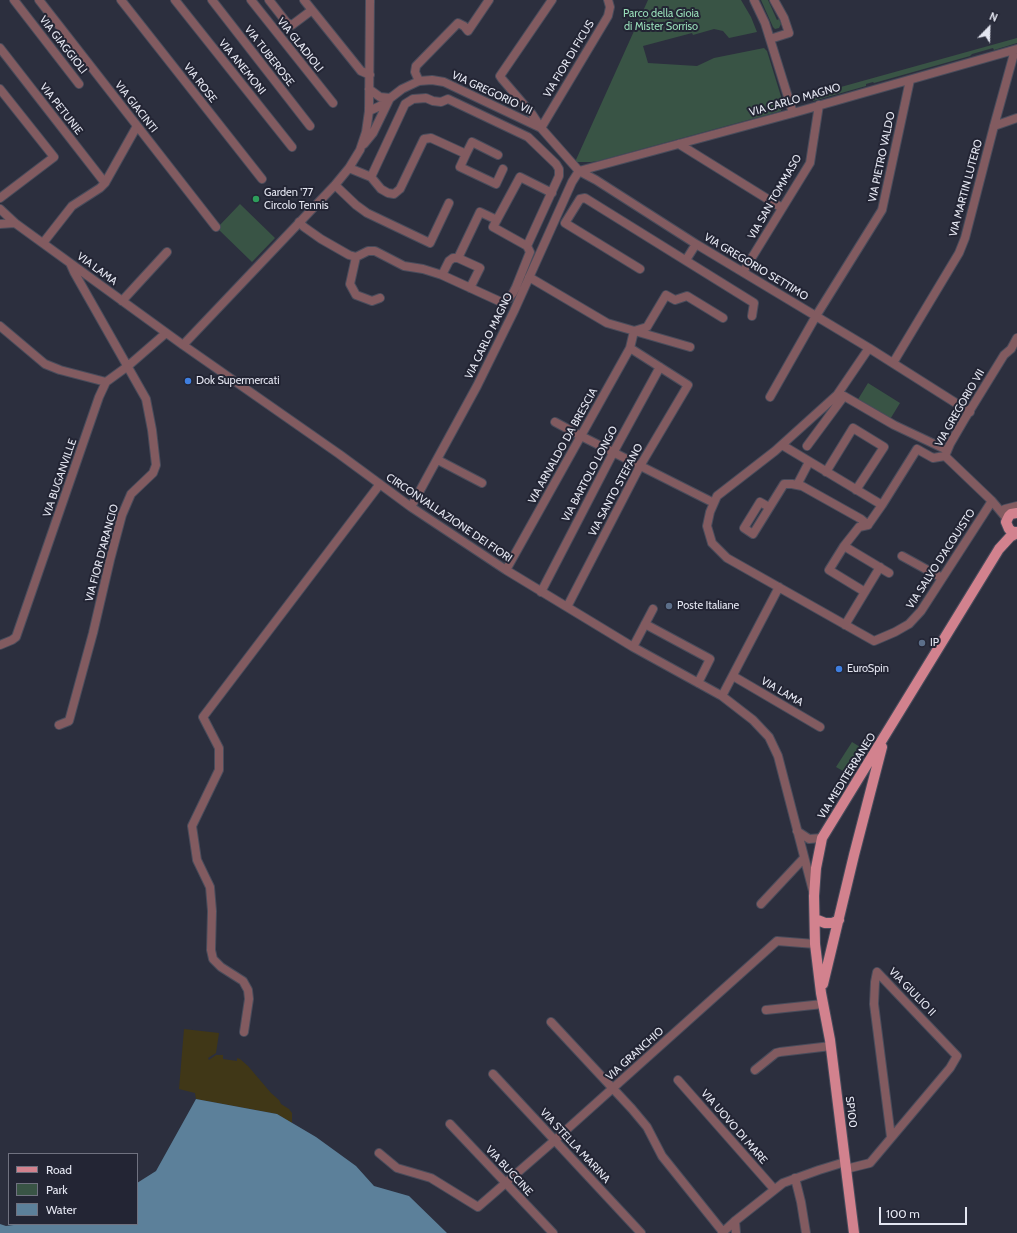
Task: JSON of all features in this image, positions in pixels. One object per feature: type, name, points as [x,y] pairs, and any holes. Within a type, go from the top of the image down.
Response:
[{"type":"main road","points":[[1013,514],[1011,531],[1017,532]]},
{"type":"main road","points":[[886,736],[999,549],[1013,514]]},
{"type":"main road","points":[[999,549],[1017,532]]},
{"type":"main road","name":"VIA MEDITERRANEO","points":[[821,993],[816,944],[814,896],[816,868],[822,838],[886,736]]},
{"type":"main road","name":"VIA MEDITERRANEO","points":[[821,993],[867,803],[886,736]]},
{"type":"main road","points":[[848,796],[858,796],[867,803]]},
{"type":"main road","points":[[815,919],[824,923],[832,923],[839,920]]},
{"type":"main road","points":[[816,944],[824,947],[833,944]]},
{"type":"main road","name":"SP100","points":[[821,993],[831,1046],[854,1233]]},
{"type":"street","name":"VIA GIAGGIOLI","points":[[14,0],[79,84]]},
{"type":"street","name":"VIA GIACINTI","points":[[40,0],[216,227]]},
{"type":"street","name":"VIA ROSE","points":[[121,0],[262,179]]},
{"type":"street","name":"VIA ANEMONI","points":[[175,0],[292,147]]},
{"type":"street","name":"VIA TUBEROSE","points":[[212,0],[310,126]]},
{"type":"street","name":"VIA GLADIOLI","points":[[251,0],[333,103]]},
{"type":"street","points":[[269,0],[287,22],[292,25],[312,10]]},
{"type":"street","points":[[304,0],[360,71],[370,75]]},
{"type":"street","points":[[360,150],[366,132],[369,111],[370,0]]},
{"type":"street","points":[[419,81],[414,72],[416,66],[455,25],[461,24],[468,31],[489,0]]},
{"type":"street","name":"VIA GREGORIO SETTIMO","points":[[552,0],[500,76],[532,114],[541,128],[578,171],[596,180],[696,244],[869,348],[970,412]]},
{"type":"street","name":"VIA FIOR DI FICUS","points":[[541,128],[608,16],[610,7],[608,0]]},
{"type":"street","points":[[754,0],[765,23],[793,113]]},
{"type":"street","points":[[770,39],[789,33],[784,18],[774,0]]},
{"type":"street","name":"VIA PETUNIE","points":[[0,48],[105,183]]},
{"type":"street","name":"VIA CARLO MAGNO","points":[[411,507],[477,386],[520,288],[529,277],[578,171],[793,113],[1016,50]]},
{"type":"street","name":"VIA MARTIN LUTERO","points":[[893,363],[959,253],[965,238],[994,126],[1016,50]]},
{"type":"street","name":"VIA GREGORIO VII","points":[[369,111],[380,106],[402,89],[419,81],[432,80],[444,82],[541,128]]},
{"type":"street","name":"VIA PIETRO VALDO","points":[[770,397],[816,316],[882,210],[910,80]]},
{"type":"street","points":[[0,89],[54,157],[0,198]]},
{"type":"street","points":[[183,345],[335,184],[348,168],[373,133],[390,98],[380,97],[370,89]]},
{"type":"street","points":[[371,177],[405,104],[413,99],[426,98],[441,102],[448,99],[528,137],[556,164],[559,169],[559,176],[552,193],[527,246]]},
{"type":"street","name":"VIA SAN TOMMASO","points":[[743,272],[810,163],[819,105]]},
{"type":"street","points":[[994,126],[1017,118]]},
{"type":"street","points":[[43,243],[72,206],[100,188],[105,183],[137,126]]},
{"type":"street","points":[[348,168],[371,177],[381,189],[388,193],[394,194],[400,189],[424,139],[431,138],[466,154]]},
{"type":"street","points":[[498,155],[472,142],[460,167],[496,184],[503,169]]},
{"type":"street","points":[[679,144],[782,208]]},
{"type":"street","points":[[299,222],[321,240],[349,255],[356,257],[368,251],[375,251],[404,266],[423,269],[442,275],[501,302],[508,299],[520,288],[530,252],[527,246],[493,227],[520,176],[552,193]]},
{"type":"street","points":[[335,184],[356,205],[367,213],[430,243],[449,203]]},
{"type":"street","points":[[565,223],[580,199],[585,198],[754,303],[752,316]]},
{"type":"street","points":[[548,201],[561,207]]},
{"type":"street","name":"VIA LAMA","points":[[0,209],[15,223],[183,345]]},
{"type":"street","points":[[458,258],[480,212],[497,220]]},
{"type":"street","points":[[556,218],[640,269]]},
{"type":"street","points":[[0,224],[15,223]]},
{"type":"street","points":[[686,260],[696,244]]},
{"type":"street","points":[[122,301],[166,252]]},
{"type":"street","points":[[356,257],[350,284],[356,294],[372,301],[380,298]]},
{"type":"street","points":[[442,275],[453,258],[458,258],[480,268],[470,288]]},
{"type":"street","name":"VIA FIOR D'ARANCIO","points":[[60,725],[69,721],[93,633],[122,515],[131,494],[153,473],[156,460],[147,405],[143,393],[70,263]]},
{"type":"street","points":[[529,277],[607,323],[690,347]]},
{"type":"street","points":[[634,331],[647,327],[666,295],[675,300],[687,296],[723,318]]},
{"type":"street","points":[[0,326],[45,364],[60,370],[106,382]]},
{"type":"street","name":"VIA ARNALDO DA BRESCIA","points":[[506,570],[630,348],[634,331]]},
{"type":"street","name":"VIA BUGANVILLE","points":[[0,645],[16,637],[99,397],[106,382],[128,366],[166,333]]},
{"type":"street","name":"VIA GREGORIO VII","points":[[1013,514],[992,501],[946,453],[1004,356],[1014,350],[1017,338]]},
{"type":"street","name":"CIRCONVALLAZIONE DEI FIORI","points":[[183,345],[339,454],[411,507],[506,570],[633,647],[722,696],[753,720],[769,737],[778,756],[814,896]]},
{"type":"street","points":[[630,348],[660,367]]},
{"type":"street","name":"VIA SALVO D'ACQUISTO","points":[[869,348],[837,395],[782,445],[717,496],[710,512],[707,526],[712,543],[727,558],[874,641],[909,624],[921,611],[992,501]]},
{"type":"street","name":"VIA SANTO STEFANO","points":[[567,607],[640,466],[688,384],[660,367]]},
{"type":"street","name":"VIA BARTOLO LONGO","points":[[541,592],[613,453],[660,367]]},
{"type":"street","points":[[808,446],[844,396],[946,453]]},
{"type":"street","points":[[555,422],[613,453],[714,503]]},
{"type":"street","points":[[826,472],[852,428],[884,447],[856,490]]},
{"type":"street","points":[[782,445],[882,506]]},
{"type":"street","points":[[865,592],[829,570],[844,546],[859,527],[868,525],[882,506],[917,449],[933,458],[946,453]]},
{"type":"street","points":[[438,460],[482,483]]},
{"type":"street","points":[[797,485],[810,462]]},
{"type":"street","points":[[244,1032],[248,990],[243,981],[221,967],[213,959],[211,950],[212,911],[210,886],[198,860],[192,826],[220,770],[219,748],[203,717],[380,484]]},
{"type":"street","points":[[769,507],[784,484],[792,484],[802,486],[868,525]]},
{"type":"street","points":[[844,546],[889,573]]},
{"type":"street","points":[[902,556],[942,578]]},
{"type":"street","points":[[845,625],[880,567]]},
{"type":"street","points":[[722,696],[779,587]]},
{"type":"street","points":[[633,647],[653,608]]},
{"type":"street","points":[[645,624],[710,659],[698,683]]},
{"type":"street","name":"VIA LAMA","points":[[732,676],[820,726]]},
{"type":"street","points":[[797,831],[809,839],[822,838]]},
{"type":"street","points":[[761,904],[804,858]]},
{"type":"street","name":"VIA GRANCHIO","points":[[379,1153],[397,1168],[431,1178],[478,1207],[506,1184],[777,941],[816,944]]},
{"type":"street","name":"VIA GIULIO II","points":[[722,1232],[783,1183],[795,1178],[846,1166],[870,1163],[892,1137],[950,1068],[957,1056],[877,972],[874,1004],[892,1137]]},
{"type":"street","points":[[766,1010],[823,1004]]},
{"type":"street","points":[[551,1022],[647,1127],[662,1156],[722,1232]]},
{"type":"street","points":[[755,1070],[780,1052],[831,1046]]},
{"type":"street","name":"VIA STELLA MARINA","points":[[493,1074],[641,1233]]},
{"type":"street","name":"VIA UOVO DI MARE","points":[[678,1080],[774,1189]]},
{"type":"street","name":"VIA BUCCINE","points":[[450,1124],[553,1233]]},
{"type":"street","points":[[795,1178],[806,1233]]},
{"type":"street","points":[[735,1221],[736,1233]]},
{"type":"green space","name":"Parco della Gioia di Mister Sorriso","points":[[648,0],[741,0],[751,17],[757,32],[729,38],[723,31],[714,29],[693,35],[692,33],[643,46],[648,63],[697,66],[714,58],[764,48],[767,51],[784,108],[781,111],[598,161],[575,162]]},
{"type":"green space","points":[[761,0],[768,0],[777,20],[779,19],[781,24],[779,28],[775,29],[773,27]]},
{"type":"green space","points":[[1017,38],[1017,43],[994,50],[993,48],[972,54],[970,56],[874,83],[873,82],[866,84],[866,86],[813,101],[812,95]]},
{"type":"green space","points":[[240,204],[275,238],[252,262],[217,228]]},
{"type":"green space","points":[[868,383],[900,403],[889,421],[857,401]]},
{"type":"green space","points":[[852,742],[865,750],[850,775],[836,767]]},
{"type":"sand","points":[[184,1029],[219,1033],[216,1053],[208,1058],[209,1060],[216,1055],[223,1055],[223,1059],[237,1061],[237,1058],[240,1059],[279,1100],[281,1104],[289,1109],[292,1113],[292,1123],[277,1114],[196,1099],[195,1093],[179,1089]]},
{"type":"water","points":[[196,1099],[277,1114],[316,1137],[356,1166],[374,1186],[409,1196],[447,1233],[0,1233],[0,1224],[6,1226],[138,1225],[138,1182],[156,1171]]},
{"type":"place","name":"Garden '77 Circolo Tennis","points":[[256,199]]},
{"type":"place","name":"Dok Supermercati","points":[[188,381]]},
{"type":"place","name":"Poste Italiane","points":[[669,606]]},
{"type":"place","name":"IP","points":[[922,643]]},
{"type":"place","name":"EuroSpin","points":[[839,669]]}]
